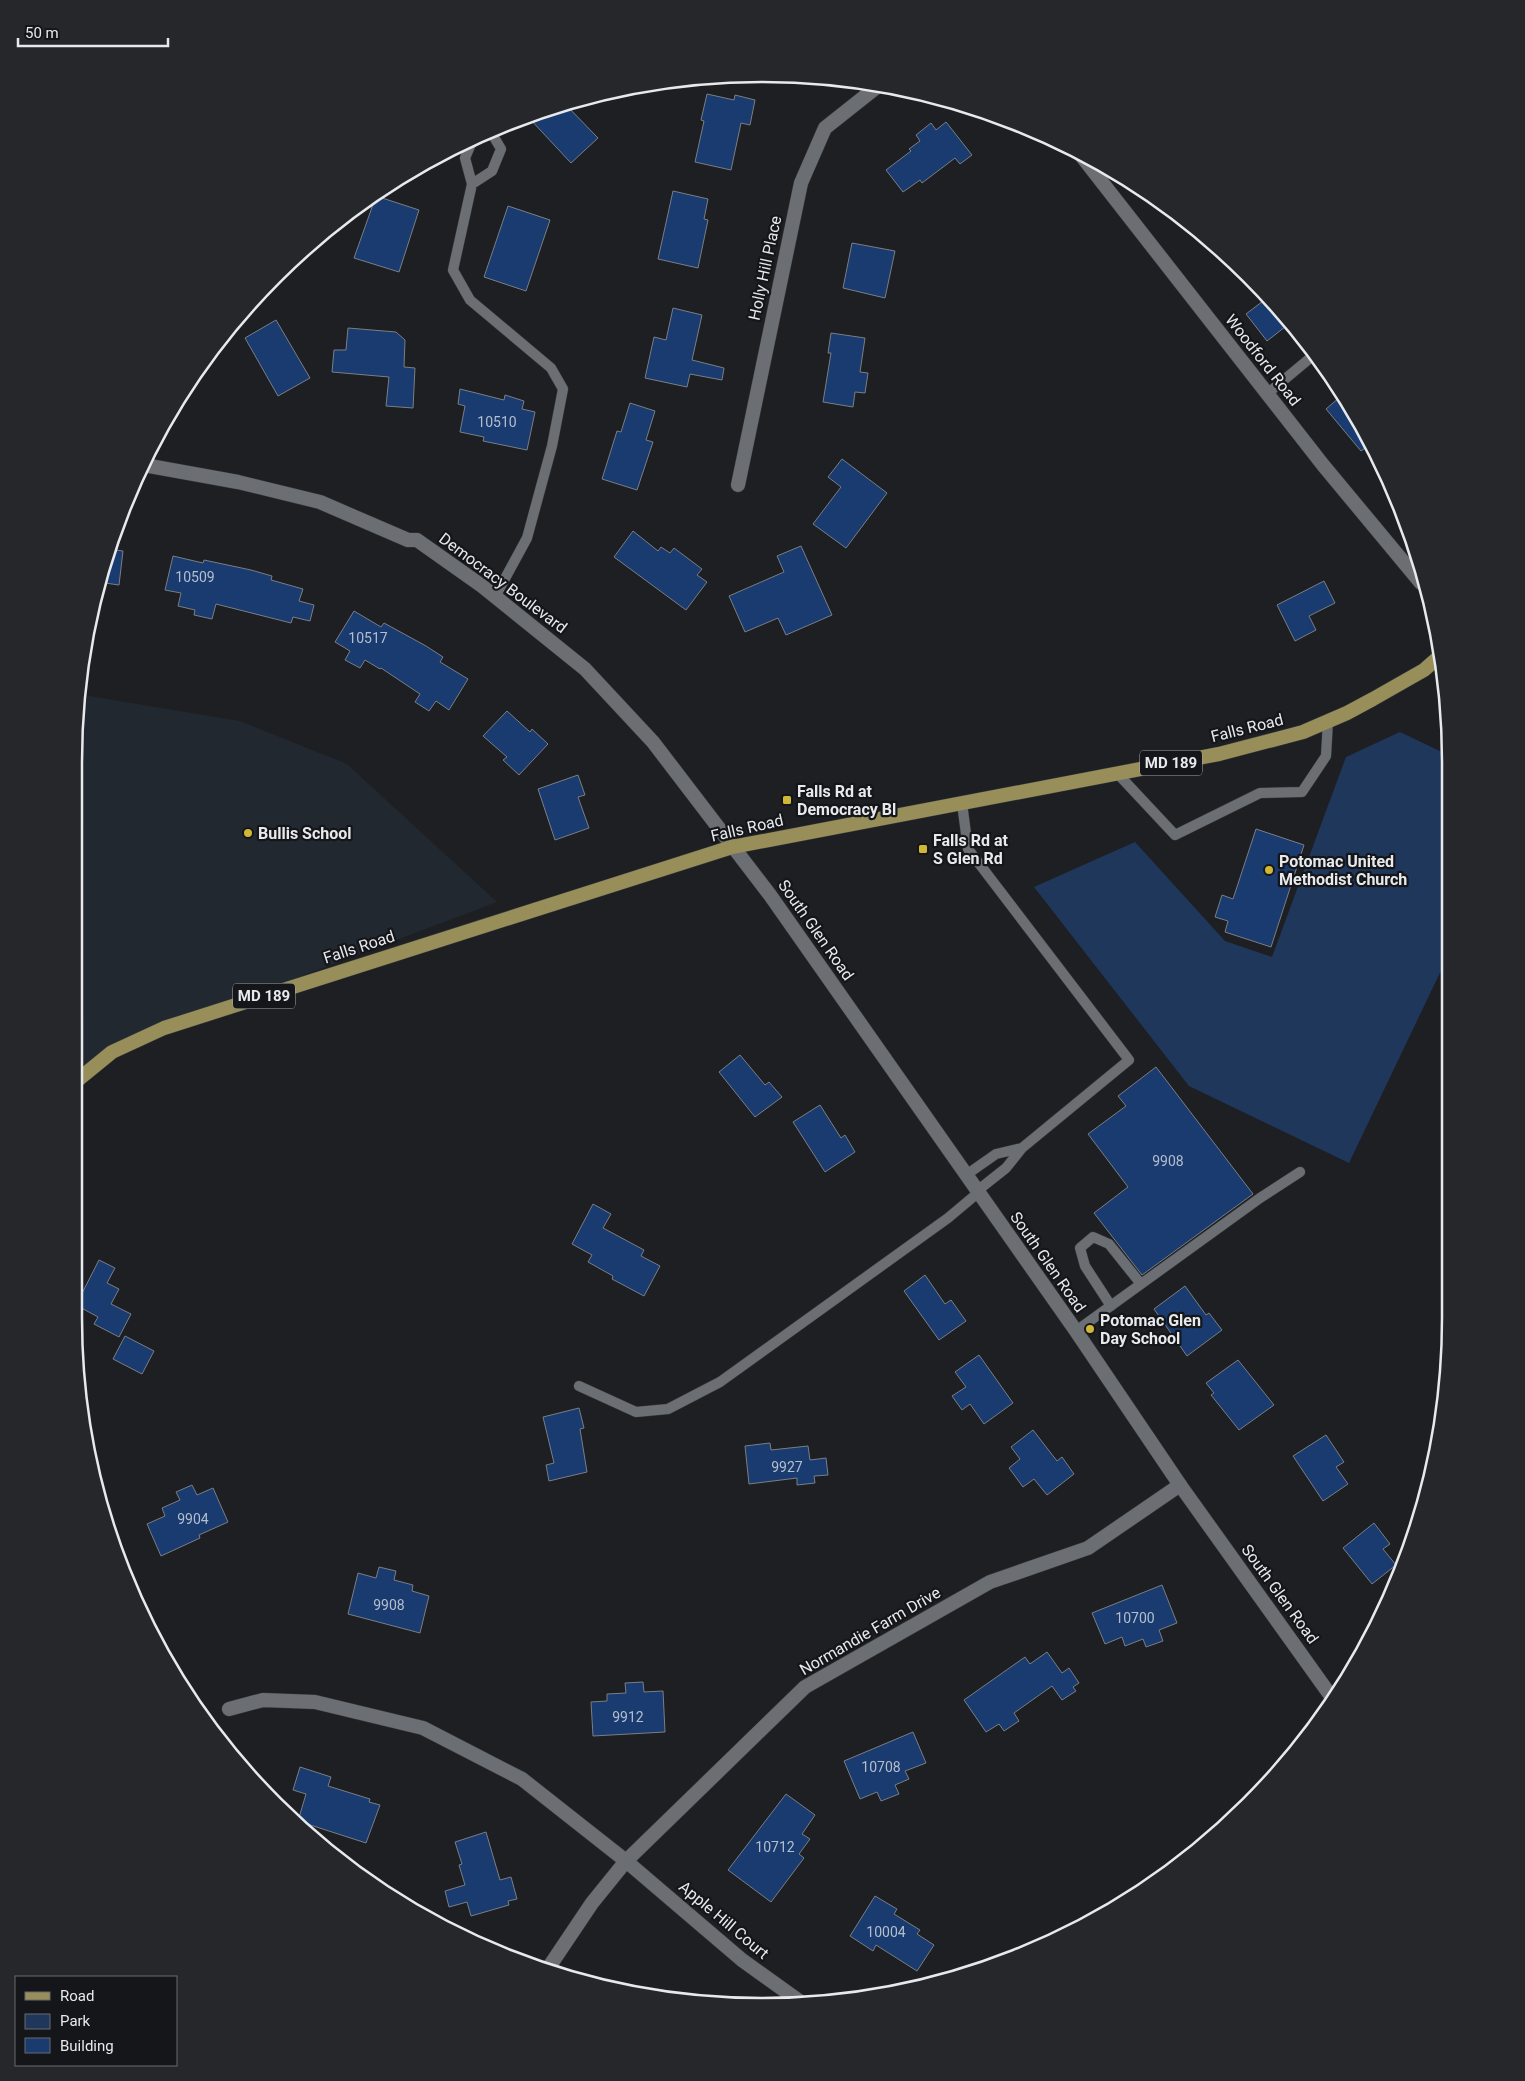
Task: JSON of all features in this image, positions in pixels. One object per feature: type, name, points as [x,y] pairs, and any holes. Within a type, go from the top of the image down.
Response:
[{"type":"main road","name":"Falls Road","points":[[82,1076],[112,1052],[164,1028],[732,847],[1219,754],[1303,732],[1347,713],[1424,670],[1435,661]]},
{"type":"street","name":"Holly Hill Place","points":[[738,485],[801,183],[825,128],[871,92]]},
{"type":"street","name":"Woodford Road","points":[[1091,168],[1323,465],[1416,577]]},
{"type":"street","name":"Democracy Boulevard","points":[[151,466],[238,482],[320,502],[408,540],[417,540],[495,597],[585,669],[653,742],[732,847]]},
{"type":"street","name":"South Glen Road","points":[[732,847],[770,895],[1076,1331],[1180,1485],[1329,1694]]},
{"type":"street","name":"Normandie Farm Drive","points":[[551,1964],[592,1903],[626,1861],[806,1687],[990,1582],[1088,1548],[1180,1485]]},
{"type":"street","name":"Apple Hill Court","points":[[229,1709],[263,1700],[315,1702],[423,1728],[522,1779],[626,1861],[742,1960],[794,1997]]},
{"type":"lane","points":[[472,184],[492,171],[501,149],[494,138]]},
{"type":"lane","points":[[468,150],[465,158],[472,184],[453,270],[470,300],[550,368],[563,390],[552,446],[527,538],[495,597]]},
{"type":"lane","points":[[1267,394],[1309,359]]},
{"type":"lane","points":[[1117,773],[1175,835],[1260,793],[1302,792],[1326,756],[1328,721]]},
{"type":"lane","points":[[579,1386],[636,1412],[668,1409],[720,1382],[948,1218],[1006,1168],[1022,1148],[1129,1060],[968,849],[962,803]]},
{"type":"lane","points":[[966,1175],[996,1154],[1022,1148]]},
{"type":"lane","points":[[1076,1331],[1260,1198],[1300,1172]]},
{"type":"lane","points":[[1111,1306],[1085,1266],[1080,1248],[1093,1237],[1109,1244],[1141,1284]]},
{"type":"shaded area","name":"Bullis School","points":[[86,696],[240,721],[347,764],[497,902],[164,1028],[82,1078],[82,762]]},
{"type":"green space","points":[[1400,732],[1442,752],[1442,762],[1442,968],[1349,1163],[1189,1086],[1034,887],[1135,842],[1225,941],[1272,957],[1346,757]]},
{"type":"building","points":[[707,94],[734,100],[735,95],[755,100],[750,125],[741,123],[731,170],[695,162],[704,121],[701,120]]},
{"type":"building","points":[[571,111],[598,138],[571,163],[533,123]]},
{"type":"building","points":[[946,122],[972,155],[960,164],[955,158],[922,183],[920,180],[903,192],[886,170],[911,151],[909,149],[920,141],[916,135],[931,123],[936,130]]},
{"type":"building","points":[[673,191],[708,199],[704,219],[708,220],[698,268],[658,259]]},
{"type":"building","points":[[383,198],[419,210],[399,272],[354,258],[372,206]]},
{"type":"building","points":[[508,206],[550,220],[526,291],[484,277]]},
{"type":"building","points":[[852,243],[895,251],[885,298],[843,288]]},
{"type":"building","points":[[1262,302],[1285,327],[1267,341],[1246,314]]},
{"type":"building","points":[[673,308],[702,315],[692,360],[724,368],[722,380],[690,374],[687,387],[645,378],[654,337],[666,340]]},
{"type":"building","points":[[276,320],[310,378],[278,396],[245,338]]},
{"type":"building","points":[[348,328],[396,332],[405,340],[404,367],[415,368],[413,408],[386,406],[389,377],[332,372],[334,350],[346,350]]},
{"type":"building","points":[[831,333],[865,338],[860,372],[868,373],[865,393],[855,392],[853,407],[823,402],[831,353],[828,353]]},
{"type":"building","points":[[460,389],[504,400],[505,395],[524,401],[522,409],[535,412],[527,450],[483,441],[484,437],[460,432],[465,406],[458,404]]},
{"type":"building","points":[[1337,400],[1365,448],[1361,451],[1326,409]]},
{"type":"building","points":[[630,403],[655,411],[646,440],[653,442],[637,490],[602,479],[617,431],[621,432]]},
{"type":"building","points":[[842,459],[887,493],[846,548],[813,524],[841,487],[828,477]]},
{"type":"building","points":[[633,531],[658,551],[661,547],[670,553],[674,548],[702,569],[697,575],[707,582],[686,610],[614,557]]},
{"type":"building","points":[[801,546],[832,615],[786,635],[778,618],[745,632],[729,596],[784,572],[777,556]]},
{"type":"building","points":[[117,550],[123,551],[119,585],[107,583]]},
{"type":"building","points":[[173,556],[203,563],[204,560],[251,570],[272,576],[271,580],[303,589],[299,601],[314,605],[310,621],[293,617],[291,623],[216,604],[212,619],[194,615],[195,610],[178,606],[181,593],[165,590]]},
{"type":"building","points":[[1324,581],[1335,603],[1309,616],[1316,630],[1295,641],[1277,605]]},
{"type":"building","points":[[354,611],[381,627],[384,623],[426,646],[443,657],[440,662],[468,679],[449,710],[436,701],[429,711],[415,702],[420,694],[381,668],[365,660],[360,668],[345,660],[350,651],[335,642]]},
{"type":"building","points":[[507,711],[530,732],[532,729],[548,744],[519,775],[503,760],[507,757],[483,736]]},
{"type":"building","points":[[578,775],[585,795],[578,797],[589,828],[555,840],[538,789]]},
{"type":"building","name":"Potomac United Methodist Church","points":[[1256,829],[1304,845],[1271,947],[1225,932],[1228,921],[1215,917],[1222,895],[1233,899]]},
{"type":"building","points":[[740,1055],[765,1085],[769,1082],[782,1097],[755,1117],[719,1072]]},
{"type":"building","name":"Potomac Glen Day School","points":[[1156,1067],[1253,1194],[1142,1275],[1094,1213],[1128,1187],[1088,1134],[1126,1106],[1118,1096]]},
{"type":"building","points":[[820,1105],[841,1138],[845,1135],[855,1152],[825,1172],[793,1122]]},
{"type":"building","points":[[593,1204],[611,1214],[603,1228],[644,1250],[641,1256],[660,1266],[644,1296],[612,1279],[613,1276],[588,1262],[592,1255],[572,1244]]},
{"type":"building","points":[[99,1260],[115,1268],[107,1283],[119,1289],[111,1304],[131,1314],[119,1337],[94,1324],[98,1317],[82,1308],[82,1293]]},
{"type":"building","points":[[925,1275],[945,1304],[951,1300],[966,1321],[939,1340],[904,1291]]},
{"type":"building","points":[[1185,1286],[1206,1315],[1209,1313],[1222,1330],[1187,1356],[1154,1309]]},
{"type":"building","points":[[125,1336],[154,1351],[142,1374],[113,1359]]},
{"type":"building","points":[[979,1355],[1013,1403],[984,1424],[970,1404],[962,1410],[952,1396],[966,1387],[955,1372]]},
{"type":"building","points":[[1238,1360],[1274,1405],[1239,1430],[1211,1395],[1214,1393],[1206,1383]]},
{"type":"building","points":[[579,1408],[584,1428],[580,1429],[587,1472],[549,1481],[546,1465],[554,1463],[543,1417]]},
{"type":"building","points":[[1033,1430],[1057,1461],[1062,1457],[1074,1474],[1047,1495],[1034,1479],[1023,1487],[1009,1468],[1020,1459],[1011,1447]]},
{"type":"building","points":[[1326,1435],[1344,1462],[1336,1467],[1348,1484],[1323,1501],[1293,1456]]},
{"type":"building","points":[[770,1443],[771,1450],[808,1446],[810,1460],[826,1458],[828,1475],[814,1476],[815,1483],[797,1485],[797,1478],[749,1484],[745,1446]]},
{"type":"building","points":[[192,1485],[197,1495],[213,1488],[228,1522],[199,1535],[200,1538],[161,1556],[147,1524],[165,1516],[162,1508],[180,1500],[176,1492]]},
{"type":"building","points":[[1374,1523],[1390,1544],[1383,1549],[1396,1565],[1372,1584],[1343,1548]]},
{"type":"building","points":[[379,1567],[396,1571],[394,1580],[413,1585],[412,1591],[429,1596],[420,1633],[348,1614],[358,1573],[376,1578]]},
{"type":"building","points":[[1162,1585],[1177,1623],[1159,1630],[1163,1641],[1146,1647],[1143,1639],[1125,1646],[1122,1637],[1105,1644],[1092,1613]]},
{"type":"building","points":[[1047,1652],[1062,1673],[1069,1668],[1079,1683],[1073,1687],[1076,1691],[1062,1700],[1052,1686],[1014,1713],[1019,1721],[1004,1731],[999,1724],[986,1732],[964,1700],[1025,1657],[1030,1664]]},
{"type":"building","points":[[643,1682],[644,1692],[663,1691],[665,1732],[593,1736],[591,1702],[607,1701],[607,1694],[626,1693],[625,1683]]},
{"type":"building","points":[[913,1732],[926,1763],[905,1771],[909,1779],[895,1785],[899,1794],[881,1801],[877,1792],[860,1799],[844,1761]]},
{"type":"building","points":[[300,1767],[331,1777],[328,1786],[370,1799],[369,1802],[380,1805],[366,1843],[308,1824],[299,1816],[306,1794],[293,1790]]},
{"type":"building","points":[[786,1794],[815,1815],[802,1834],[810,1839],[799,1854],[804,1858],[771,1902],[728,1870]]},
{"type":"building","points":[[486,1832],[500,1880],[511,1877],[517,1899],[508,1901],[509,1905],[471,1916],[467,1902],[449,1907],[445,1891],[465,1885],[459,1865],[462,1864],[455,1842]]},
{"type":"building","points":[[875,1896],[897,1909],[894,1914],[920,1930],[917,1934],[934,1945],[917,1971],[876,1945],[873,1951],[850,1936]]},
{"type":"place","name":"Falls Rd at Democracy Bl","points":[[787,800]]},
{"type":"place","name":"Bullis School","points":[[248,833]]},
{"type":"place","name":"Falls Rd at S Glen Rd","points":[[923,849]]},
{"type":"place","name":"Potomac United Methodist Church","points":[[1269,870]]},
{"type":"place","name":"Potomac Glen Day School","points":[[1090,1329]]}]
